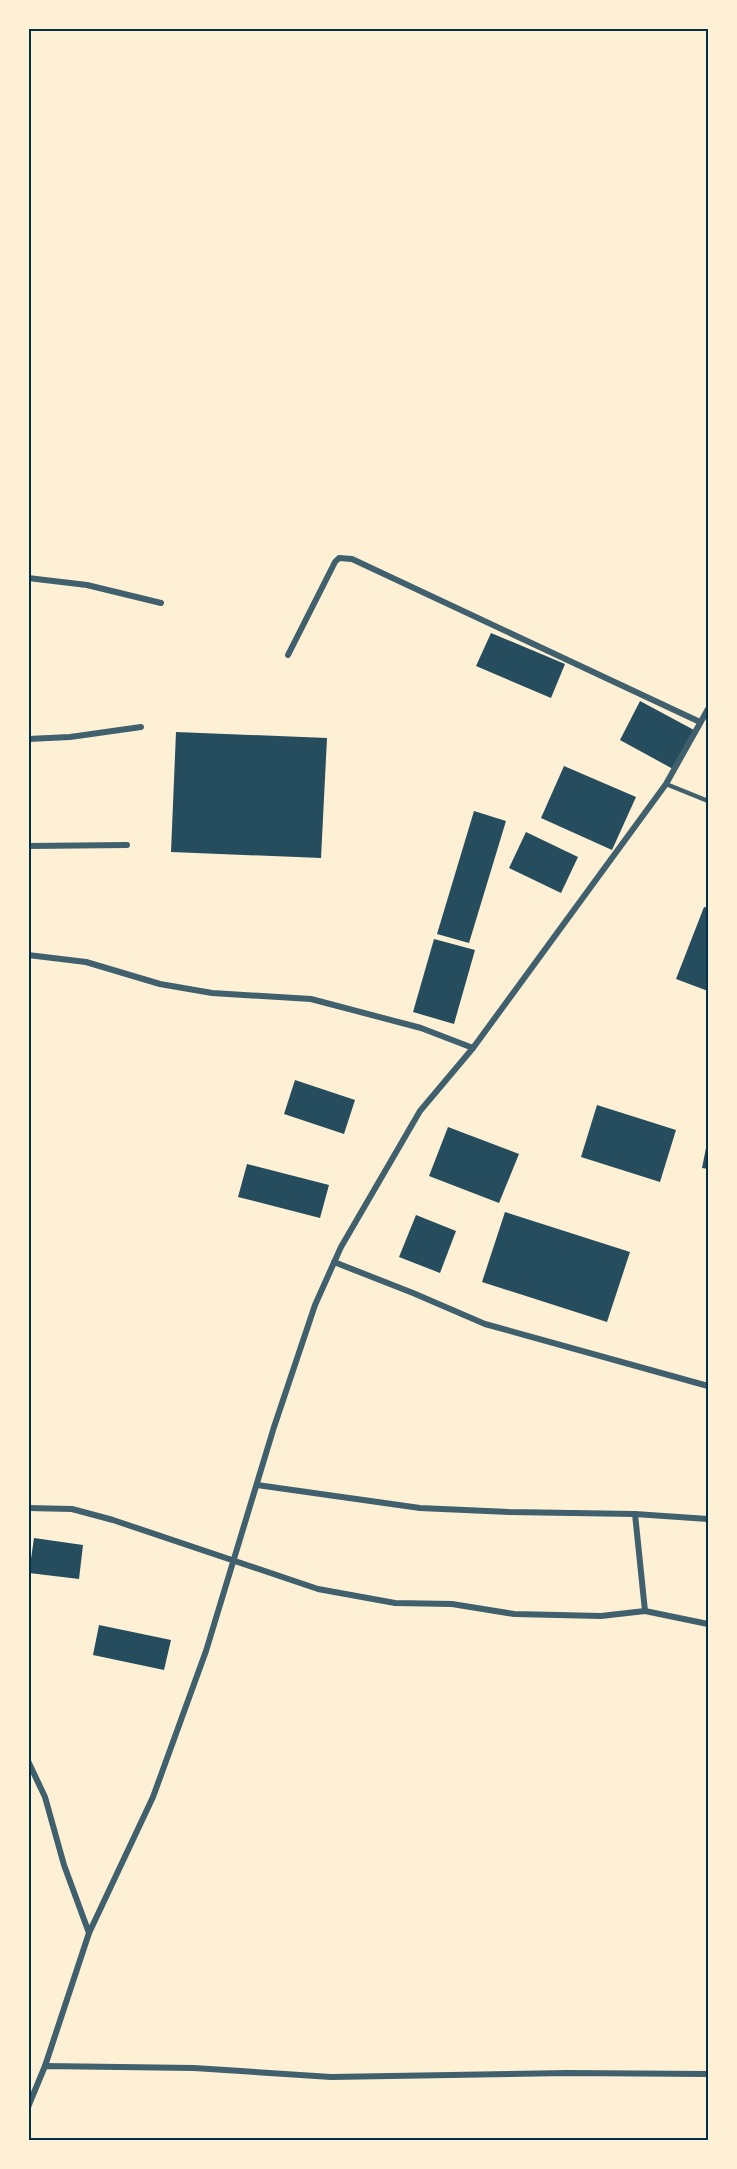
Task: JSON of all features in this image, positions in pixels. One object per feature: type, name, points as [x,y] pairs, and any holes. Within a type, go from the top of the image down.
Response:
[{"type":"street","points":[[288,655],[335,562],[339,558],[345,558],[363,564],[700,722]]},
{"type":"street","points":[[28,579],[87,585],[160,603]]},
{"type":"street","points":[[28,2107],[45,2066],[89,1933],[153,1797],[206,1651],[315,1305],[334,1262],[420,1111],[473,1048],[666,784],[708,709]]},
{"type":"street","points":[[28,739],[70,737],[141,727]]},
{"type":"street","points":[[28,846],[127,845]]},
{"type":"street","points":[[28,955],[86,962],[160,984],[212,993],[311,999],[421,1028],[473,1048]]},
{"type":"street","points":[[334,1262],[485,1324],[708,1386]]},
{"type":"street","points":[[257,1485],[420,1508],[635,1514],[708,1519]]},
{"type":"street","points":[[28,1508],[72,1509],[114,1520],[318,1589],[395,1603],[452,1604],[514,1614],[601,1616],[645,1611],[708,1624]]},
{"type":"street","points":[[635,1514],[645,1611]]},
{"type":"street","points":[[28,1761],[45,1797],[64,1865],[89,1933]]},
{"type":"street","points":[[45,2066],[194,2068],[331,2077],[568,2073],[708,2074]]},
{"type":"lane","points":[[666,784],[708,801]]},
{"type":"building","points":[[491,633],[565,664],[551,698],[476,666]]},
{"type":"building","points":[[640,701],[694,730],[673,769],[620,740]]},
{"type":"building","points":[[176,732],[327,738],[321,858],[171,852]]},
{"type":"building","points":[[564,766],[636,797],[612,850],[541,818]]},
{"type":"building","points":[[474,811],[506,821],[469,943],[437,934]]},
{"type":"building","points":[[526,832],[578,857],[561,893],[509,868]]},
{"type":"building","points":[[704,907],[708,908],[708,991],[676,979]]},
{"type":"building","points":[[434,939],[475,950],[454,1024],[413,1012]]},
{"type":"building","points":[[295,1080],[355,1100],[344,1134],[284,1114]]},
{"type":"building","points":[[597,1105],[676,1130],[660,1182],[581,1157]]},
{"type":"building","points":[[448,1127],[519,1154],[499,1203],[429,1176]]},
{"type":"building","points":[[708,1143],[708,1169],[702,1168]]},
{"type":"building","points":[[247,1164],[329,1185],[320,1218],[238,1197]]},
{"type":"building","points":[[505,1212],[630,1252],[607,1322],[482,1282]]},
{"type":"building","points":[[416,1215],[456,1231],[440,1273],[399,1257]]},
{"type":"building","points":[[34,1538],[83,1545],[79,1579],[29,1573]]},
{"type":"building","points":[[99,1625],[171,1640],[164,1670],[93,1655]]}]
